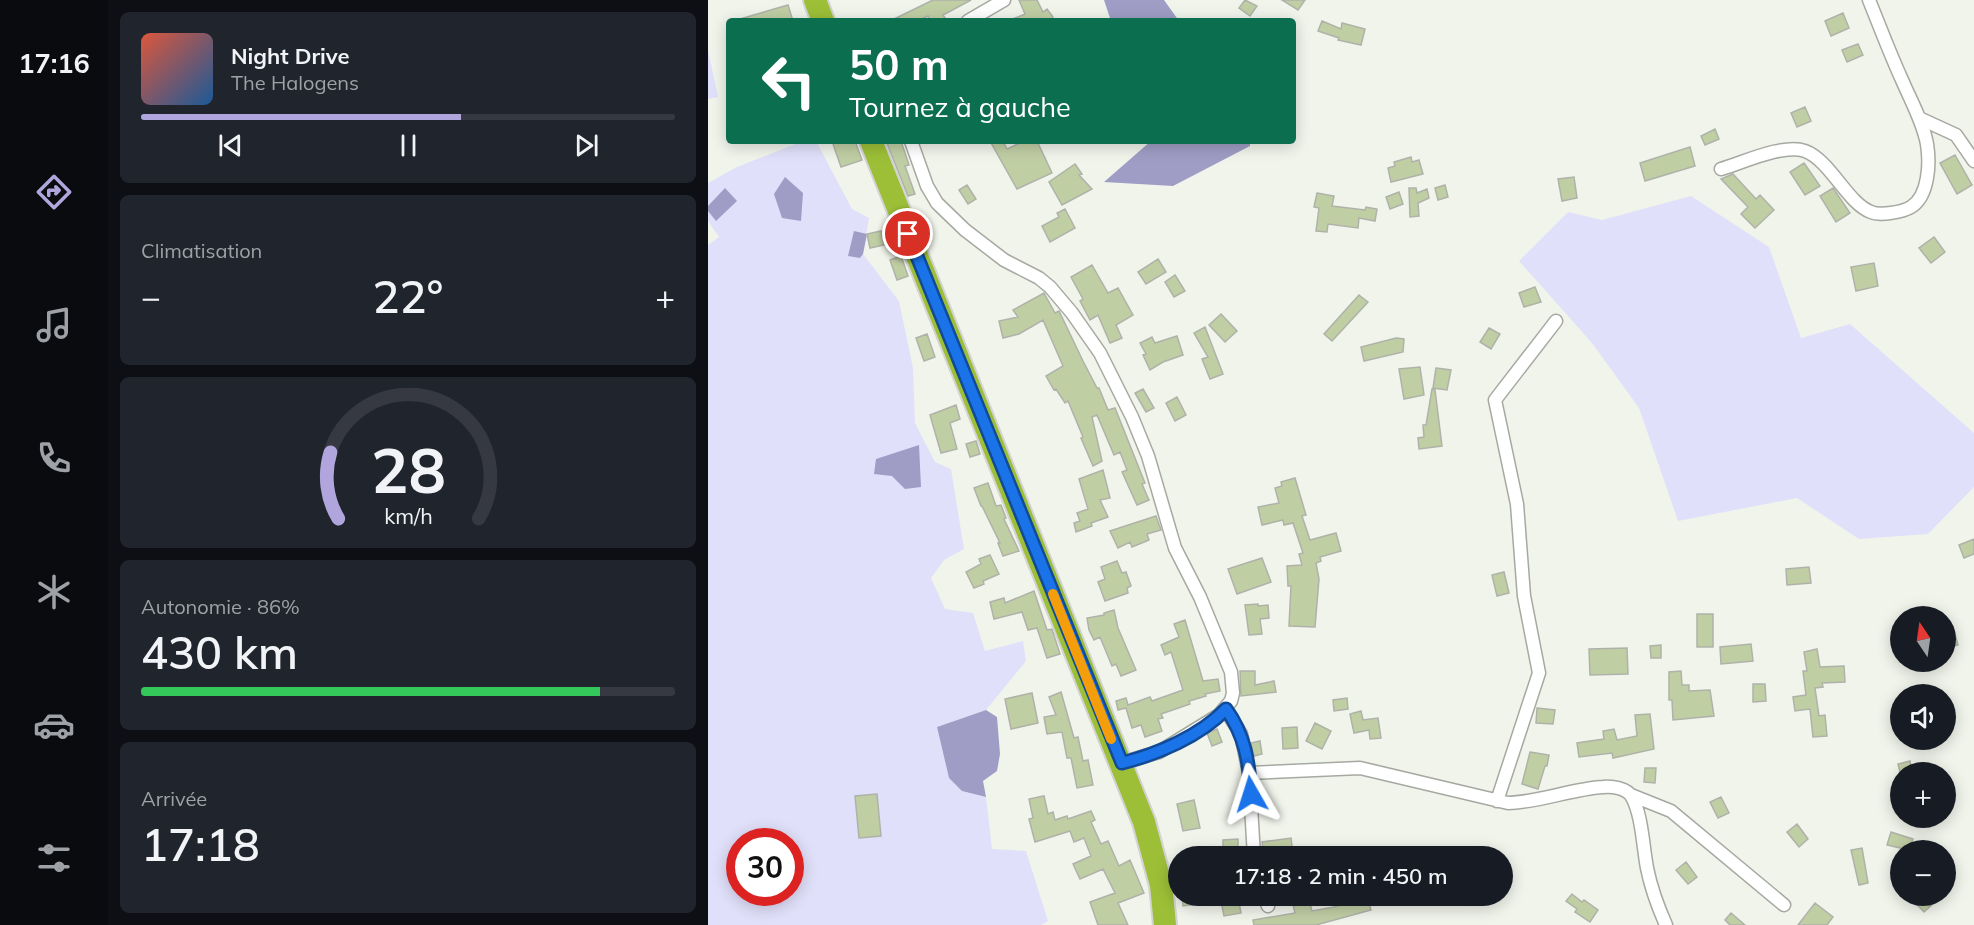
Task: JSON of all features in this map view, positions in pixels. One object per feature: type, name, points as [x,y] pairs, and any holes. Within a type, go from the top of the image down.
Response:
[{"type":"highway","points":[[815,0],[822,18]]},
{"type":"highway","points":[[872,144],[1122,763],[1153,851],[1161,885],[1165,925]]},
{"type":"street","points":[[973,18],[1004,0]]},
{"type":"street","points":[[1721,169],[1786,149],[1804,150],[1818,158],[1857,202],[1871,213],[1904,211],[1917,203],[1925,188],[1928,162],[1927,144],[1919,118],[1869,0]]},
{"type":"street","points":[[1919,118],[1956,135],[1974,161]]},
{"type":"street","points":[[912,144],[927,186],[937,203],[965,231],[1004,260],[1039,278],[1050,288],[1072,313],[1100,353],[1140,436],[1175,548],[1200,597],[1231,672],[1233,693],[1226,709],[1211,721],[1159,752],[1122,763]]},
{"type":"street","points":[[1497,801],[1539,673],[1524,596],[1516,504],[1495,400],[1556,321]]},
{"type":"street","points":[[1226,709],[1241,734],[1250,773],[1254,846]]},
{"type":"street","points":[[1250,773],[1360,768],[1508,803],[1527,803],[1578,790],[1605,786],[1623,790],[1671,811],[1784,906]]},
{"type":"street","points":[[1631,795],[1637,810],[1647,869],[1666,925]]},
{"type":"shaded area","points":[[1104,0],[1164,0],[1177,18],[1110,18]]},
{"type":"shaded area","points":[[708,50],[718,97],[708,99]]},
{"type":"shaded area","points":[[795,144],[818,144],[852,209],[869,218],[863,254],[899,301],[913,368],[915,423],[935,462],[951,469],[964,549],[944,560],[931,578],[945,609],[973,613],[985,651],[1023,641],[1026,661],[986,710],[937,727],[949,778],[962,791],[986,797],[992,849],[1026,851],[1048,921],[1041,925],[708,925],[708,245],[719,237],[708,221],[708,183],[737,167]]},
{"type":"shaded area","points":[[1148,144],[1250,144],[1173,186],[1104,182]]},
{"type":"shaded area","points":[[785,177],[803,193],[801,221],[782,218],[774,194]]},
{"type":"shaded area","points":[[725,188],[737,201],[716,221],[708,211],[708,206]]},
{"type":"shaded area","points":[[1691,196],[1769,247],[1801,338],[1850,324],[1974,433],[1974,487],[1928,534],[1859,539],[1797,498],[1678,521],[1639,408],[1592,343],[1519,261],[1568,212],[1602,220]]},
{"type":"shaded area","points":[[854,231],[867,234],[860,258],[848,256]]},
{"type":"shaded area","points":[[919,445],[921,487],[905,489],[892,476],[874,474],[876,459]]},
{"type":"shaded area","points":[[986,710],[997,717],[1000,754],[997,771],[983,781],[986,797],[962,791],[949,778],[937,727]]},
{"type":"building","points":[[933,0],[971,0],[943,15],[945,18],[929,18],[928,16],[896,18]]},
{"type":"building","points":[[1019,0],[1037,0],[1043,12],[1047,9],[1053,17],[1015,18],[1025,14]]},
{"type":"building","points":[[1245,0],[1257,6],[1250,16],[1239,8]]},
{"type":"building","points":[[1282,0],[1305,0],[1298,10]]},
{"type":"building","points":[[788,5],[792,18],[743,18]]},
{"type":"building","points":[[1843,13],[1849,28],[1831,36],[1825,21]]},
{"type":"building","points":[[1322,21],[1341,29],[1342,23],[1365,29],[1361,45],[1338,40],[1339,38],[1318,31]]},
{"type":"building","points":[[1858,44],[1863,55],[1847,62],[1842,50]]},
{"type":"building","points":[[1805,107],[1811,121],[1797,127],[1791,113]]},
{"type":"building","points":[[1715,129],[1719,139],[1705,145],[1701,136]]},
{"type":"building","points":[[833,144],[856,144],[862,160],[841,167]]},
{"type":"building","points":[[887,144],[902,144],[909,165],[905,166],[915,194],[908,196]]},
{"type":"building","points":[[992,144],[1004,144],[1007,149],[1018,144],[1038,144],[1052,173],[1017,189]]},
{"type":"building","points":[[1690,147],[1695,166],[1645,181],[1640,163]]},
{"type":"building","points":[[1955,155],[1972,185],[1957,194],[1940,163]]},
{"type":"building","points":[[1411,157],[1412,162],[1419,160],[1423,174],[1391,182],[1388,168],[1395,166],[1394,162]]},
{"type":"building","points":[[1804,163],[1820,186],[1805,195],[1790,172]]},
{"type":"building","points":[[1075,164],[1082,174],[1079,175],[1092,189],[1062,205],[1049,182]]},
{"type":"building","points":[[1733,174],[1756,199],[1760,195],[1774,210],[1755,228],[1741,214],[1748,207],[1721,179]]},
{"type":"building","points":[[1574,177],[1577,198],[1562,201],[1558,179]]},
{"type":"building","points":[[967,185],[976,199],[968,204],[959,190]]},
{"type":"building","points":[[1445,185],[1448,197],[1438,200],[1435,188]]},
{"type":"building","points":[[1409,188],[1416,188],[1417,193],[1427,189],[1429,198],[1418,203],[1419,216],[1410,217]]},
{"type":"building","points":[[1833,188],[1850,213],[1836,222],[1820,196]]},
{"type":"building","points":[[1399,192],[1403,204],[1390,209],[1386,197]]},
{"type":"building","points":[[1317,193],[1334,196],[1332,206],[1377,209],[1375,221],[1359,218],[1358,228],[1328,224],[1327,232],[1316,231],[1319,208],[1314,207]]},
{"type":"building","points":[[1065,209],[1075,228],[1050,242],[1042,226],[1059,217],[1057,213]]},
{"type":"building","points":[[881,231],[884,245],[870,248],[867,234]]},
{"type":"building","points":[[1934,237],[1945,252],[1931,263],[1919,248]]},
{"type":"building","points":[[901,256],[908,276],[897,280],[890,260]]},
{"type":"building","points":[[1158,259],[1166,272],[1146,284],[1138,272]]},
{"type":"building","points":[[1874,263],[1878,286],[1856,291],[1851,267]]},
{"type":"building","points":[[1092,265],[1108,293],[1118,288],[1133,315],[1116,325],[1122,338],[1110,343],[1098,315],[1090,320],[1080,301],[1083,299],[1071,277]]},
{"type":"building","points":[[1175,275],[1185,291],[1174,297],[1165,282]]},
{"type":"building","points":[[1535,287],[1541,302],[1524,307],[1519,293]]},
{"type":"building","points":[[1044,293],[1055,313],[1059,311],[1108,410],[1115,408],[1145,483],[1142,484],[1149,500],[1137,505],[1122,472],[1127,470],[1120,452],[1114,455],[1097,415],[1092,417],[1102,461],[1093,466],[1068,401],[1065,403],[1046,376],[1063,366],[1043,320],[1019,334],[1003,338],[999,321],[1018,317],[1013,310]]},
{"type":"building","points":[[1359,295],[1368,302],[1332,341],[1324,334]]},
{"type":"building","points":[[1221,314],[1237,331],[1225,342],[1209,325]]},
{"type":"building","points":[[1205,327],[1223,374],[1210,379],[1202,359],[1208,357],[1194,333]]},
{"type":"building","points":[[1489,328],[1500,334],[1491,349],[1480,342]]},
{"type":"building","points":[[927,334],[935,357],[924,361],[916,338]]},
{"type":"building","points":[[1177,336],[1183,355],[1163,362],[1150,370],[1143,355],[1146,354],[1140,343],[1152,337],[1155,343]]},
{"type":"building","points":[[1396,338],[1404,339],[1403,352],[1364,361],[1361,347]]},
{"type":"building","points":[[1420,367],[1424,395],[1404,399],[1399,369]]},
{"type":"building","points":[[1436,368],[1451,370],[1447,390],[1433,388]]},
{"type":"building","points":[[1143,389],[1154,408],[1146,412],[1135,393]]},
{"type":"building","points":[[1432,389],[1435,390],[1442,446],[1419,449],[1418,438],[1424,437],[1423,425],[1426,425]]},
{"type":"building","points":[[1177,397],[1186,415],[1175,421],[1166,403]]},
{"type":"building","points":[[956,405],[960,419],[950,423],[957,449],[941,453],[930,415]]},
{"type":"building","points":[[976,441],[980,454],[970,457],[966,444]]},
{"type":"building","points":[[1103,470],[1110,498],[1100,500],[1108,517],[1076,532],[1074,523],[1080,521],[1077,513],[1088,509],[1079,479]]},
{"type":"building","points":[[1295,478],[1306,515],[1302,516],[1310,540],[1336,533],[1341,551],[1320,557],[1321,561],[1316,563],[1319,579],[1315,627],[1289,626],[1291,586],[1288,586],[1287,566],[1302,565],[1299,554],[1303,553],[1293,523],[1284,525],[1283,520],[1262,525],[1258,507],[1279,503],[1275,488],[1282,486],[1281,482]]},
{"type":"building","points":[[988,483],[996,506],[1001,505],[1006,518],[1004,519],[1019,551],[1003,556],[998,543],[1000,543],[974,488]]},
{"type":"building","points":[[1156,516],[1161,530],[1147,534],[1149,540],[1132,547],[1130,542],[1118,548],[1110,531]]},
{"type":"building","points":[[1974,539],[1974,554],[1964,558],[1959,545]]},
{"type":"building","points":[[990,555],[999,574],[974,588],[966,572],[981,564],[979,559]]},
{"type":"building","points":[[1262,558],[1271,582],[1237,594],[1228,569]]},
{"type":"building","points":[[1117,561],[1122,573],[1126,572],[1131,586],[1127,588],[1128,593],[1105,601],[1098,582],[1105,579],[1101,567]]},
{"type":"building","points":[[1809,567],[1811,583],[1787,585],[1786,569]]},
{"type":"building","points":[[1504,572],[1509,593],[1497,596],[1492,575]]},
{"type":"building","points":[[1034,591],[1047,630],[1052,629],[1060,654],[1047,658],[1037,628],[1028,630],[1022,612],[994,619],[990,602],[1004,598],[1005,603]]},
{"type":"building","points":[[1258,604],[1258,606],[1268,605],[1269,618],[1260,619],[1262,634],[1249,635],[1245,605]]},
{"type":"building","points":[[1114,610],[1118,628],[1136,670],[1121,676],[1116,664],[1112,666],[1100,637],[1094,640],[1087,618],[1104,615]]},
{"type":"building","points":[[1697,614],[1713,614],[1713,647],[1697,647]]},
{"type":"building","points":[[1185,620],[1203,681],[1218,679],[1220,691],[1205,694],[1206,696],[1189,701],[1190,704],[1161,714],[1163,718],[1158,719],[1162,731],[1145,737],[1141,725],[1132,728],[1126,708],[1118,710],[1116,701],[1126,698],[1128,705],[1150,697],[1152,701],[1183,690],[1171,652],[1165,655],[1161,645],[1179,637],[1174,624]]},
{"type":"building","points":[[1751,644],[1753,661],[1721,664],[1720,647]]},
{"type":"building","points":[[1661,645],[1661,658],[1651,658],[1650,646]]},
{"type":"building","points":[[1627,648],[1628,674],[1590,675],[1589,649]]},
{"type":"building","points":[[1817,649],[1820,667],[1844,666],[1845,682],[1822,683],[1823,687],[1815,688],[1819,716],[1825,715],[1827,736],[1813,737],[1810,709],[1795,711],[1793,697],[1806,695],[1803,671],[1807,671],[1804,652]]},
{"type":"building","points":[[1240,671],[1255,671],[1255,685],[1274,681],[1276,692],[1241,696]]},
{"type":"building","points":[[1681,671],[1682,685],[1689,685],[1689,691],[1710,690],[1714,716],[1673,720],[1672,700],[1669,700],[1669,672]]},
{"type":"building","points":[[1753,684],[1765,684],[1766,701],[1753,702]]},
{"type":"building","points":[[1061,692],[1074,738],[1078,737],[1083,761],[1088,760],[1093,785],[1077,788],[1071,758],[1067,758],[1062,732],[1047,734],[1044,717],[1056,715],[1049,697]]},
{"type":"building","points":[[1032,693],[1038,723],[1011,729],[1005,699]]},
{"type":"building","points":[[1347,698],[1348,709],[1334,711],[1333,700]]},
{"type":"building","points":[[1537,708],[1555,710],[1553,724],[1536,723]]},
{"type":"building","points":[[1361,711],[1363,720],[1378,718],[1381,738],[1370,739],[1369,730],[1354,733],[1350,714]]},
{"type":"building","points":[[1650,714],[1654,749],[1613,758],[1612,753],[1579,757],[1577,743],[1604,739],[1603,731],[1614,729],[1617,740],[1637,736],[1635,715]]},
{"type":"building","points":[[1315,723],[1331,731],[1322,749],[1306,741]]},
{"type":"building","points":[[1297,727],[1298,748],[1283,749],[1282,728]]},
{"type":"building","points":[[1217,729],[1222,742],[1212,746],[1207,733]]},
{"type":"building","points":[[1260,741],[1262,754],[1254,756],[1251,743]]},
{"type":"building","points":[[1530,752],[1549,755],[1538,789],[1522,784]]},
{"type":"building","points":[[1645,768],[1656,768],[1655,783],[1644,782]]},
{"type":"building","points":[[877,794],[881,836],[859,838],[855,796]]},
{"type":"building","points":[[1044,796],[1048,814],[1053,812],[1055,820],[1067,816],[1068,819],[1091,811],[1095,820],[1091,822],[1101,844],[1108,841],[1119,866],[1130,860],[1144,893],[1118,903],[1128,925],[1098,925],[1090,902],[1115,893],[1103,869],[1080,879],[1073,864],[1091,856],[1084,838],[1074,842],[1070,831],[1035,842],[1029,819],[1033,818],[1029,799]]},
{"type":"building","points":[[1721,797],[1729,813],[1718,818],[1710,802]]},
{"type":"building","points":[[1194,800],[1200,828],[1183,831],[1177,804]]},
{"type":"building","points":[[1797,824],[1808,839],[1799,847],[1787,832]]},
{"type":"building","points":[[1891,832],[1913,839],[1890,840],[1890,846],[1887,845]]},
{"type":"building","points":[[1291,838],[1292,846],[1263,846],[1262,842]]},
{"type":"building","points":[[1238,839],[1238,846],[1223,846],[1223,840]]},
{"type":"building","points":[[1862,848],[1868,883],[1859,885],[1851,850]]},
{"type":"building","points":[[1686,862],[1697,877],[1688,884],[1676,870]]},
{"type":"building","points":[[1572,894],[1598,910],[1590,922],[1575,912],[1577,909],[1566,901]]},
{"type":"building","points":[[1815,903],[1833,917],[1827,925],[1798,925]]},
{"type":"building","points":[[1222,906],[1240,906],[1241,913],[1224,916]]},
{"type":"building","points":[[1293,906],[1311,906],[1312,911],[1337,906],[1370,906],[1371,910],[1316,925],[1254,925],[1253,920],[1295,913]]},
{"type":"building","points":[[1918,906],[1931,906],[1924,912]]},
{"type":"building","points":[[1731,913],[1745,925],[1730,925],[1725,920]]},
{"type":"slow traffic","points":[[1053,594],[1111,739]]},
{"type":"route","points":[[908,234],[1122,763],[1159,752],[1185,738],[1226,709],[1241,734],[1250,773],[1251,794]]}]
